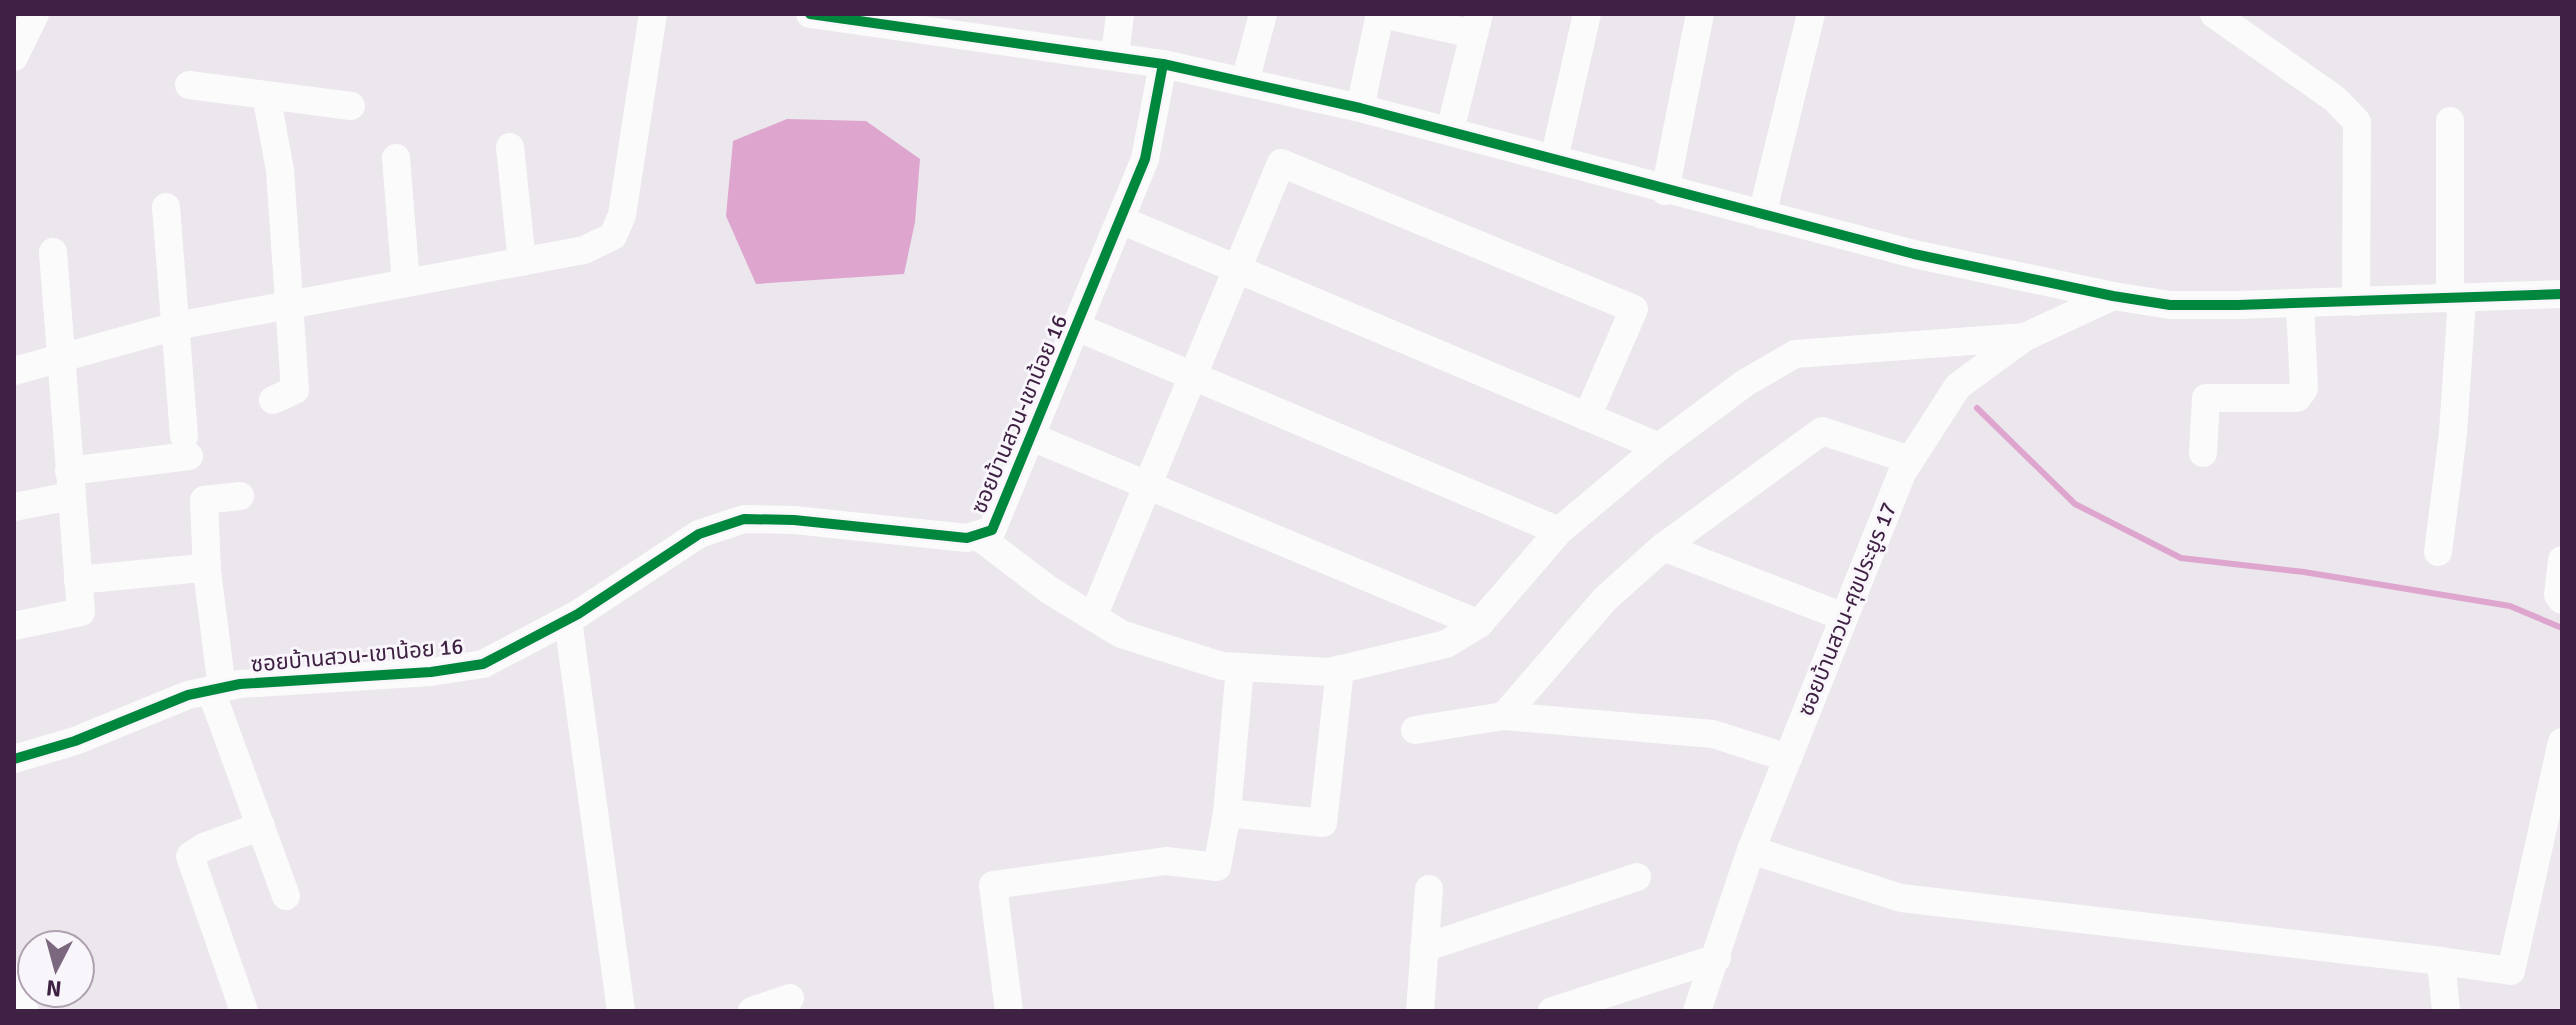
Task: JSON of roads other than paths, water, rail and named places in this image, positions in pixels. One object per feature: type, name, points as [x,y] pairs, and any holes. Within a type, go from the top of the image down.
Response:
[{"type":"street","points":[[14,57],[35,14]]},
{"type":"street","points":[[14,371],[176,326],[584,250],[613,236],[622,215],[653,14]]},
{"type":"street","points":[[1115,55],[1120,14]]},
{"type":"street","points":[[1245,82],[1263,14]]},
{"type":"street","points":[[1360,108],[1381,14],[1476,24],[1450,131]]},
{"type":"street","points":[[1554,159],[1587,14]]},
{"type":"street","points":[[1665,191],[1700,14]]},
{"type":"street","points":[[1762,215],[1811,14]]},
{"type":"street","points":[[2214,14],[2335,99],[2357,122],[2356,302]]},
{"type":"street","points":[[826,15],[1163,64],[1360,108],[1665,191],[1914,254],[2113,296],[2170,305],[2300,304],[2562,294]]},
{"type":"street","name":"ซอยบ้านสวน-เขาน้อย 16","points":[[14,759],[75,741],[188,695],[216,689],[431,672],[483,664],[568,620],[699,534],[744,519],[794,520],[967,538],[992,530],[1145,159],[1163,64]]},
{"type":"street","points":[[189,85],[351,106]]},
{"type":"street","points":[[266,95],[280,170],[295,390],[273,400]]},
{"type":"street","points":[[2438,552],[2453,433],[2456,299],[2450,121]]},
{"type":"street","points":[[510,147],[522,262]]},
{"type":"street","points":[[396,158],[406,283]]},
{"type":"street","points":[[1093,617],[1281,163],[1634,309],[1587,417]]},
{"type":"street","points":[[14,507],[70,484],[186,446],[166,207]]},
{"type":"street","points":[[1121,220],[1659,447]]},
{"type":"street","points":[[14,626],[81,612],[53,252]]},
{"type":"street","name":"ซอยบ้านสวน-ศุขประยูร 17","points":[[1697,1011],[1751,850],[1910,460],[1958,386],[2025,337],[2113,296]]},
{"type":"street","points":[[2203,453],[2206,398],[2297,398],[2304,389],[2300,304]]},
{"type":"street","points":[[1077,327],[1559,531]]},
{"type":"street","points":[[977,535],[1049,590],[1121,634],[1222,666],[1340,669],[1446,644],[1479,624],[1559,531],[1659,447],[1745,383],[1795,354],[2025,337]]},
{"type":"street","points":[[1504,716],[1605,599],[1663,547],[1822,431],[1910,460]]},
{"type":"street","points":[[1032,437],[1479,624]]},
{"type":"street","points":[[240,496],[204,500],[216,689],[286,896]]},
{"type":"street","points":[[1663,547],[1844,617]]},
{"type":"street","points":[[2562,560],[2558,595],[2562,600]]},
{"type":"street","points":[[78,580],[191,569]]},
{"type":"street","points":[[568,620],[621,1011]]},
{"type":"street","points":[[1009,1011],[993,885],[1166,861],[1217,867],[1227,813],[1240,667]]},
{"type":"street","points":[[1227,813],[1323,823],[1340,669]]},
{"type":"street","points":[[1415,730],[1504,716],[1713,734],[1788,758]]},
{"type":"street","points":[[1751,850],[1901,898],[2511,971],[2562,742]]},
{"type":"street","points":[[244,1011],[190,856],[204,847],[261,826]]},
{"type":"street","points":[[1424,948],[1637,877]]},
{"type":"street","points":[[1420,1011],[1429,889]]},
{"type":"street","points":[[1552,1011],[1717,958]]},
{"type":"street","points":[[2441,961],[2446,1011]]},
{"type":"street","points":[[14,978],[25,1011]]},
{"type":"street","points":[[752,1011],[790,998]]},
{"type":"waterway","points":[[1977,408],[2075,504],[2181,558],[2304,572],[2510,606],[2562,628]]}]
